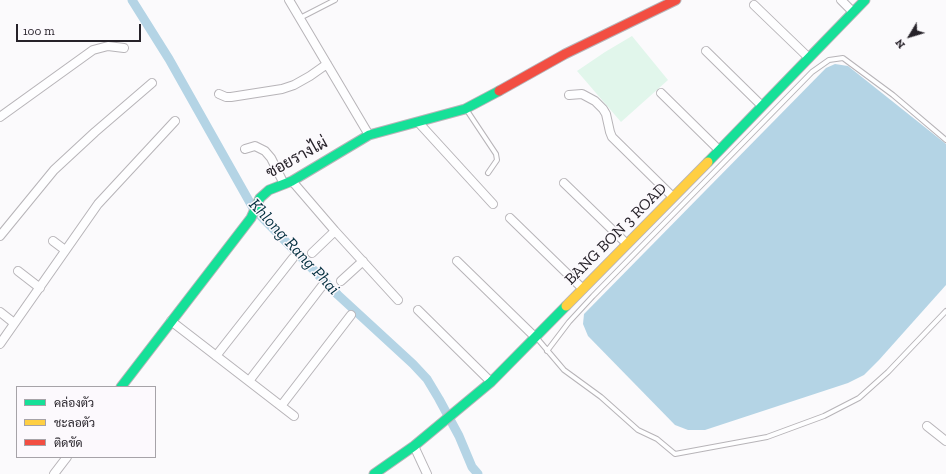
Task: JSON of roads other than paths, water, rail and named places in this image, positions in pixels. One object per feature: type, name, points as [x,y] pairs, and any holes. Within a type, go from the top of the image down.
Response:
[{"type":"main road","name":"ซอยรางไผ่","points":[[122,386],[251,218],[260,198],[269,190],[288,182],[369,135],[465,108],[565,54],[676,0]]},
{"type":"main road","name":"BANG BON 3 ROAD","points":[[374,474],[384,469],[414,446],[491,382],[674,197],[864,0]]},
{"type":"street","points":[[289,0],[369,135]]},
{"type":"street","points":[[841,0],[853,12]]},
{"type":"street","points":[[754,5],[809,58]]},
{"type":"street","points":[[0,117],[93,50],[108,46],[124,48]]},
{"type":"street","points":[[706,50],[762,106]]},
{"type":"street","points":[[219,94],[226,97],[232,97],[282,89],[294,85],[327,64]]},
{"type":"street","points":[[0,236],[54,170],[152,83]]},
{"type":"street","points":[[661,93],[719,150]]},
{"type":"street","points":[[569,94],[582,94],[595,101],[603,108],[612,138],[674,197]]},
{"type":"street","points":[[0,344],[98,204],[175,121]]},
{"type":"street","points":[[418,122],[493,204]]},
{"type":"street","points":[[245,149],[255,146],[265,151],[288,182],[398,300]]},
{"type":"street","points":[[564,183],[627,244]]},
{"type":"street","points":[[510,218],[583,289]]},
{"type":"street","points":[[312,253],[335,231]]},
{"type":"street","points":[[53,241],[66,250]]},
{"type":"street","points":[[216,356],[293,258]]},
{"type":"street","points":[[341,281],[363,261]]},
{"type":"street","points":[[457,261],[535,337]]},
{"type":"street","points":[[18,271],[40,288]]},
{"type":"street","points":[[249,381],[322,286]]},
{"type":"street","points":[[418,310],[491,382]]},
{"type":"street","points":[[0,312],[14,324]]},
{"type":"street","points":[[281,406],[351,315]]},
{"type":"street","points":[[171,321],[294,416]]},
{"type":"street","points":[[927,426],[946,441]]},
{"type":"street","points":[[414,446],[427,474]]},
{"type":"street","points":[[54,474],[66,458]]},
{"type":"lane","points":[[300,18],[335,0]]},
{"type":"lane","points":[[547,351],[569,322],[602,287],[812,72],[829,60],[843,58],[893,95],[946,140]]},
{"type":"lane","points":[[465,108],[496,154],[497,160],[488,173]]},
{"type":"lane","points":[[535,337],[564,370],[601,397],[638,430],[657,439],[676,454],[767,437],[824,416],[859,398],[888,372],[946,311]]},
{"type":"water","points":[[835,64],[848,66],[946,144],[946,285],[864,375],[848,383],[705,430],[688,430],[675,425],[588,336],[583,324],[584,314],[826,68]]},
{"type":"waterway","name":"Khlong Rang Phai","points":[[132,0],[169,59],[253,208],[338,295],[413,364],[427,379],[459,436],[472,467],[478,474]]}]
